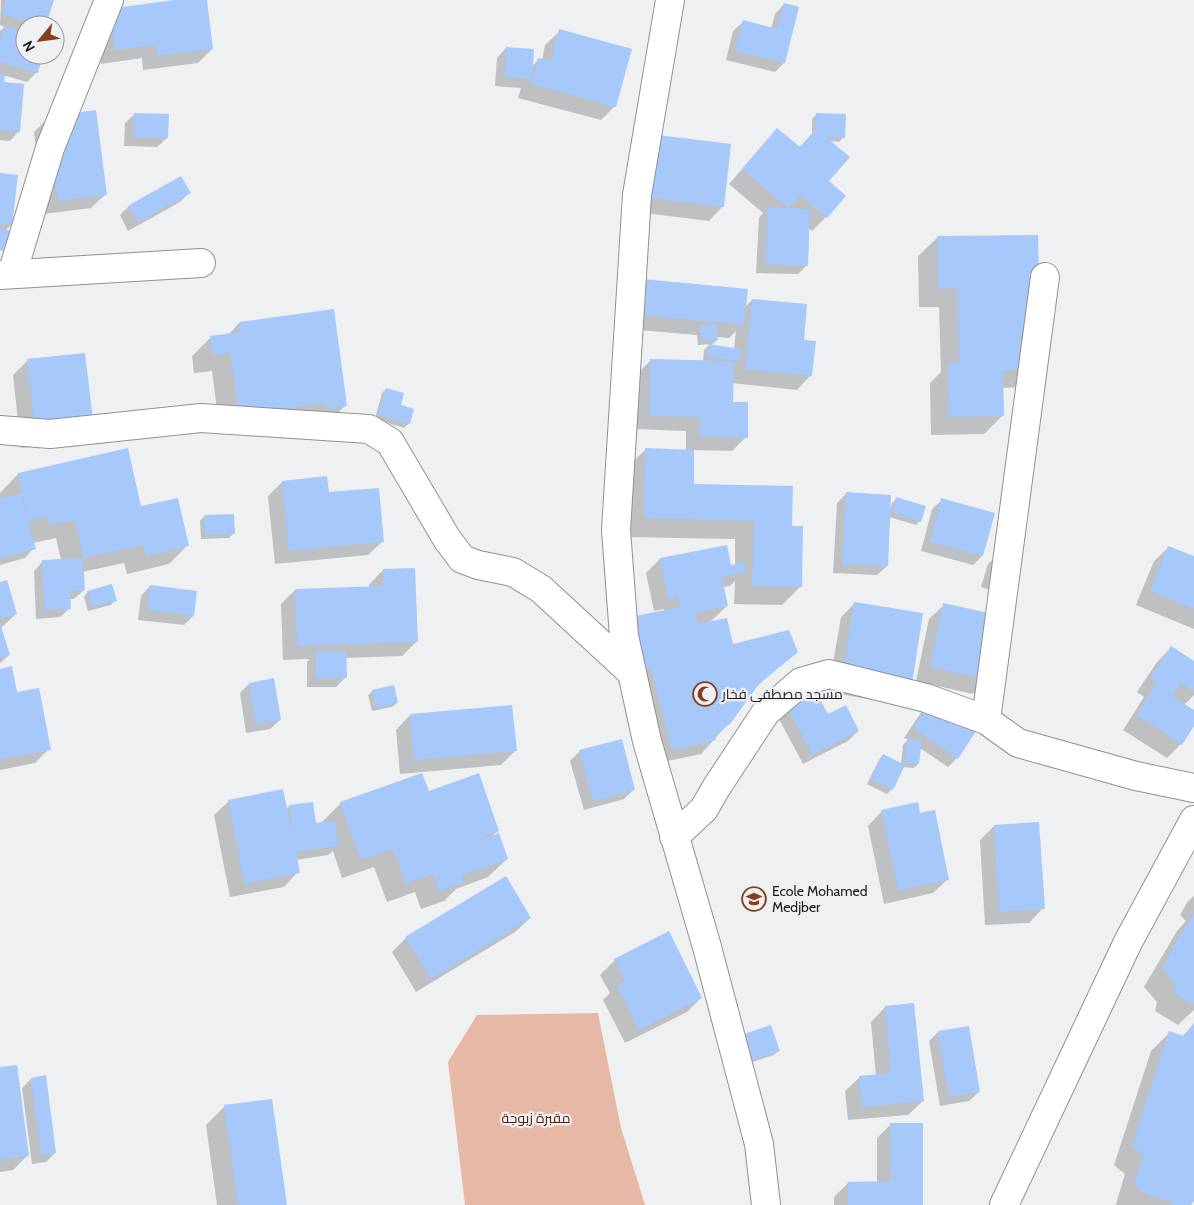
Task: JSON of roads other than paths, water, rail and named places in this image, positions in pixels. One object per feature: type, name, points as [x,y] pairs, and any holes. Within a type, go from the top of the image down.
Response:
[{"type":"street","points":[[109,0],[50,148],[6,275],[201,263]]},
{"type":"street","points":[[670,0],[637,196],[616,530],[624,636],[647,741],[707,947],[759,1144],[766,1205]]},
{"type":"street","points":[[986,720],[1045,277]]},
{"type":"street","points":[[0,430],[50,434],[201,418],[369,429],[390,442],[447,539],[462,559],[478,565],[513,572],[541,589],[632,673]]},
{"type":"street","points":[[674,836],[704,809],[766,712],[801,682],[829,674],[926,698],[986,720],[1018,743],[1136,776],[1194,788]]},
{"type":"street","points":[[1004,1205],[1128,942],[1194,820]]},
{"type":"place","name":"مسجد مصطفى فخار","points":[[705,694]]},
{"type":"place","name":"Ecole Mohamed Medjber","points":[[754,899]]},
{"type":"park label","name":"مقبرة زبوجة","points":[[536,1118]]}]
